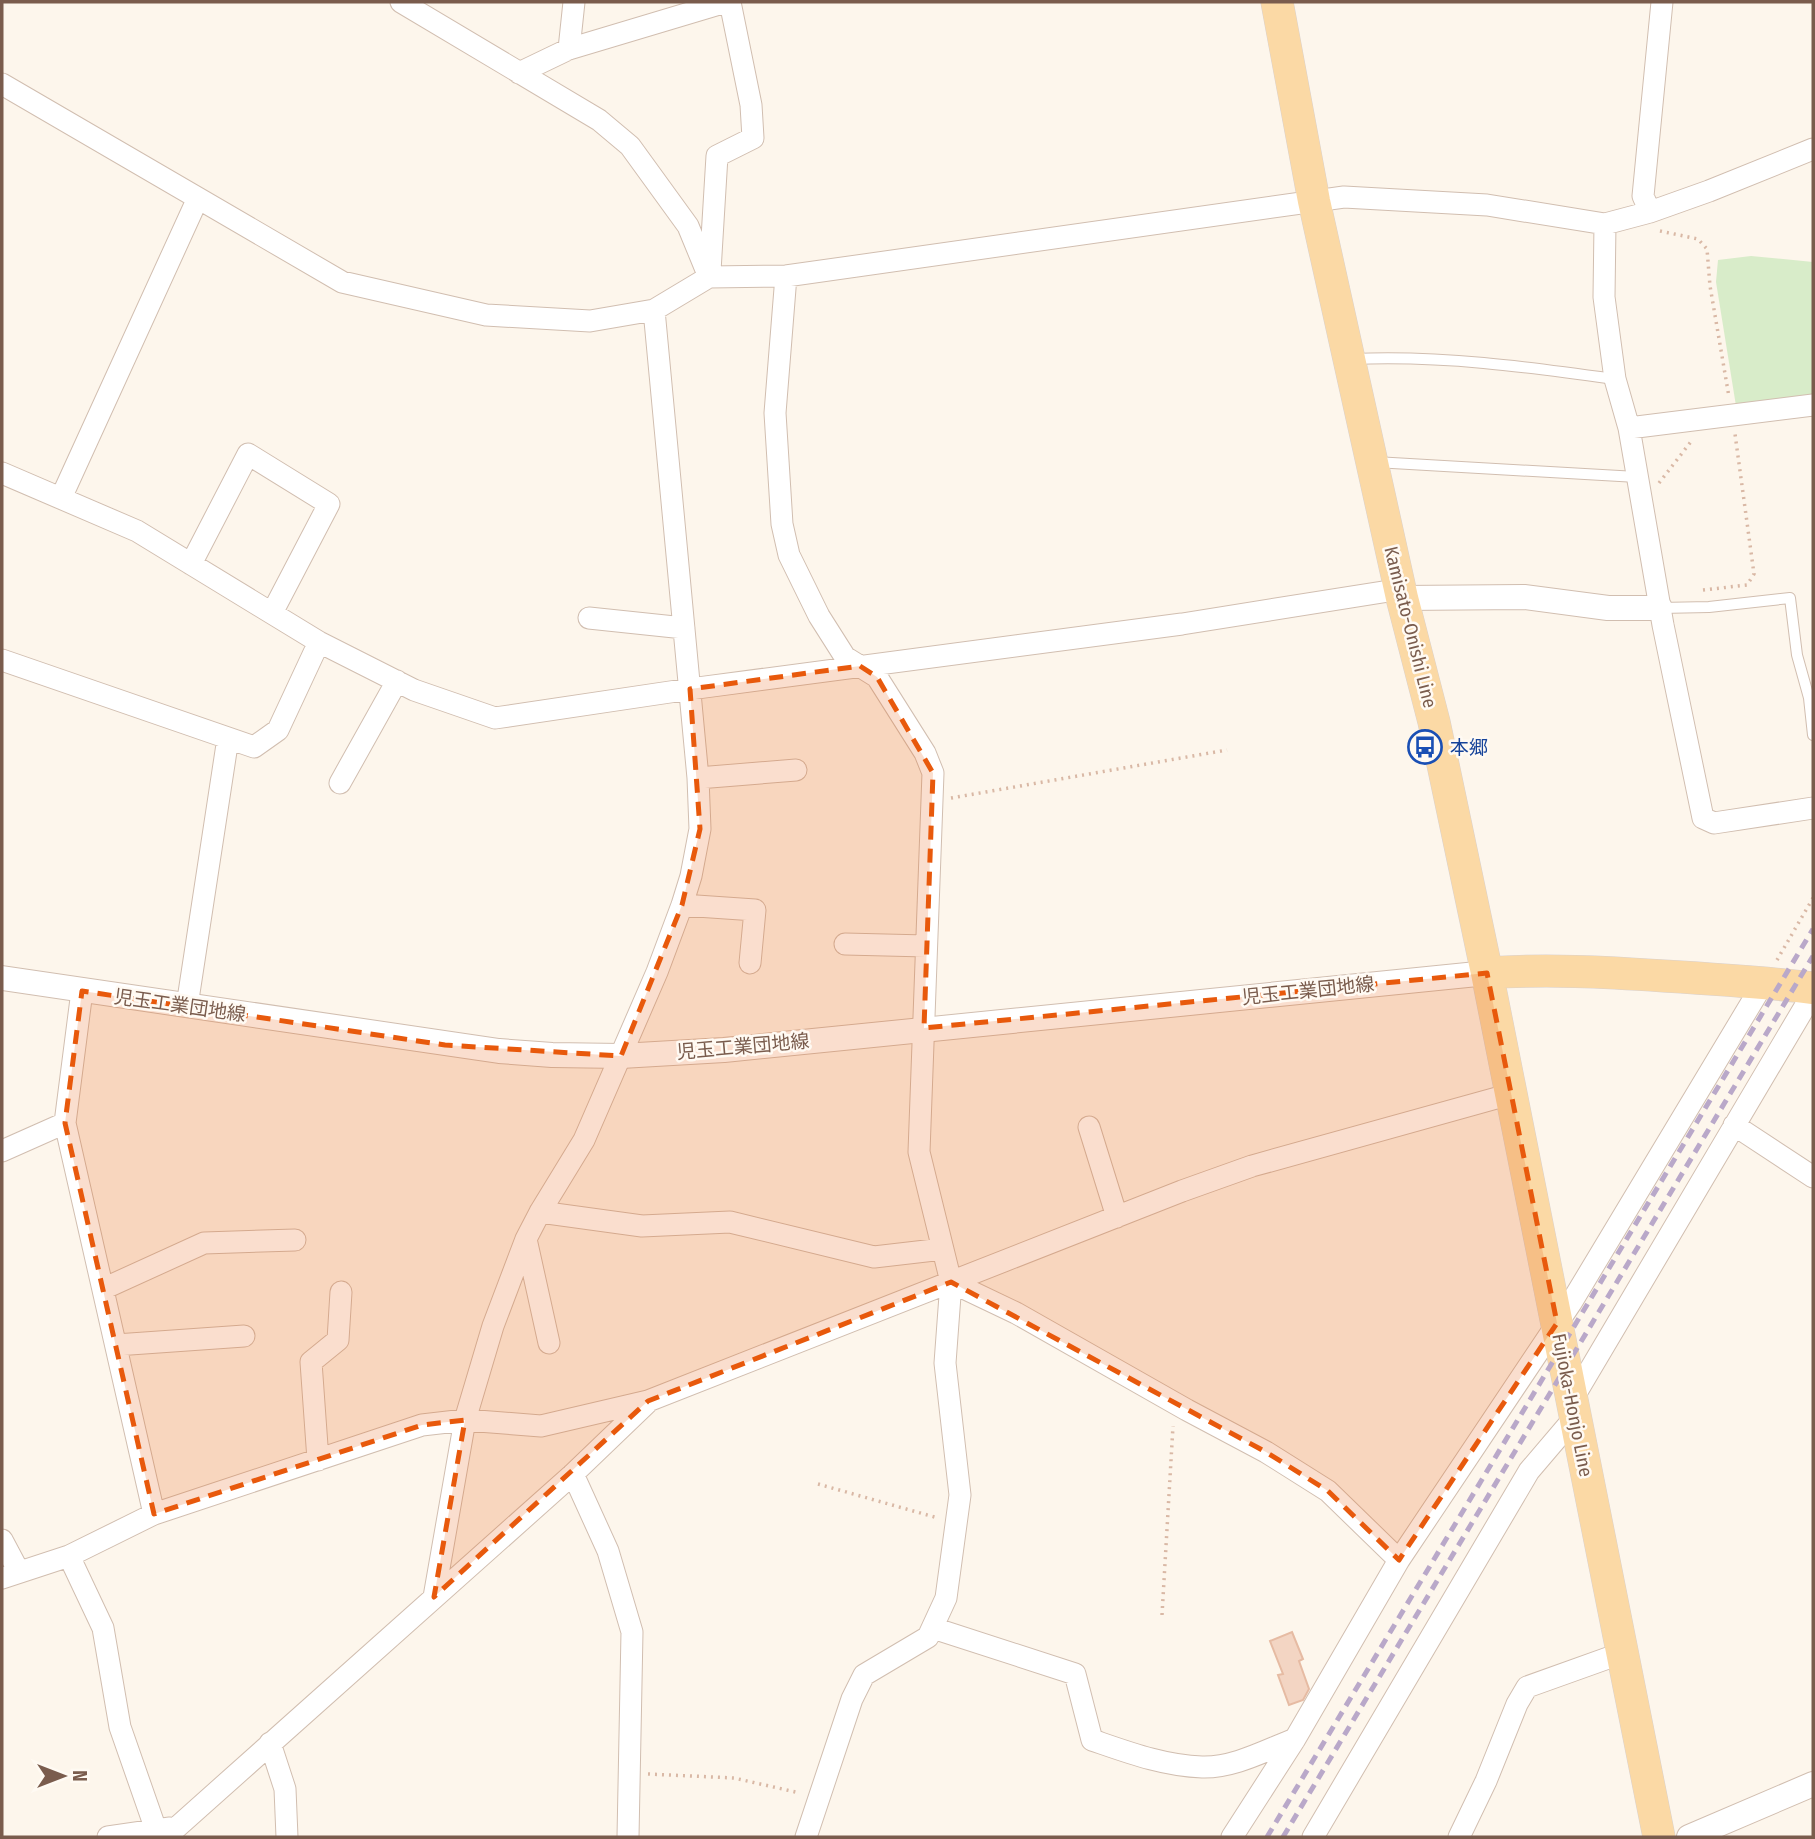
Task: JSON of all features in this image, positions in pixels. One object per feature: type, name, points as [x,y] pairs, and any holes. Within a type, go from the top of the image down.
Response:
[{"type":"main road","name":"Kamisato-Onishi Line","points":[[1277,2],[1314,201],[1402,598],[1434,722],[1487,973]]},
{"type":"main road","points":[[1487,973],[1523,970],[1606,973],[1764,982],[1813,988]]},
{"type":"main road","name":"Fujioka-Honjo Line","points":[[1487,973],[1659,1837]]},
{"type":"street","points":[[401,2],[599,120],[630,146],[688,226],[709,277]]},
{"type":"street","points":[[569,49],[574,2]]},
{"type":"street","points":[[519,73],[569,49],[728,2],[751,104],[752,138],[716,156],[709,277]]},
{"type":"street","points":[[1650,212],[1643,196],[1662,2]]},
{"type":"street","points":[[2,84],[342,282],[486,315],[590,321],[654,310],[709,277],[786,275],[1344,197],[1487,205],[1605,224],[1650,212],[1813,149]]},
{"type":"street","points":[[61,498],[198,198]]},
{"type":"street","points":[[1605,224],[1604,297],[1615,379],[1645,483],[1660,608],[1703,818],[1714,822],[1813,808]]},
{"type":"street","points":[[786,275],[775,413],[782,524],[789,555],[819,616],[845,657],[877,677],[925,753],[933,773],[919,1152],[951,1282],[945,1363],[960,1495],[946,1598],[933,1628],[928,1637],[864,1675],[852,1699],[806,1837]]},
{"type":"street","points":[[434,1597],[466,1420],[493,1326],[526,1239],[584,1140],[621,1056],[682,905],[701,829],[654,310]]},
{"type":"street","points":[[1629,428],[1733,420],[1813,405]]},
{"type":"street","points":[[191,564],[248,454],[330,504],[272,613]]},
{"type":"street","points":[[2,473],[137,531],[319,642],[414,690],[495,718],[690,689],[1182,624],[1389,591],[1402,598],[1524,597],[1608,608],[1660,608]]},
{"type":"street","points":[[589,618],[684,628]]},
{"type":"street","points":[[2,660],[254,747],[278,730],[319,642]]},
{"type":"street","points":[[340,783],[397,681]]},
{"type":"street","points":[[187,1006],[228,738]]},
{"type":"street","points":[[698,778],[796,771]]},
{"type":"street","points":[[682,905],[755,910],[750,963]]},
{"type":"street","points":[[845,944],[926,946]]},
{"type":"street","name":"児玉工業団地線","points":[[2,978],[499,1051],[621,1056],[724,1050],[1487,973]]},
{"type":"street","points":[[1232,1837],[1295,1739],[1399,1560],[1571,1303],[1764,982]]},
{"type":"street","points":[[82,991],[65,1123],[154,1514]]},
{"type":"street","points":[[1313,1837],[1529,1471],[1573,1408],[1734,1125],[1813,993]]},
{"type":"street","points":[[2,1540],[10,1575],[69,1556],[154,1514],[422,1425],[466,1420],[541,1426],[648,1401],[1252,1166],[1511,1094]]},
{"type":"street","points":[[2,1151],[65,1123]]},
{"type":"street","points":[[1734,1125],[1813,1177]]},
{"type":"street","points":[[1090,1127],[1117,1217]]},
{"type":"street","points":[[540,1212],[642,1226],[730,1222],[874,1257],[943,1250]]},
{"type":"street","points":[[526,1239],[549,1343]]},
{"type":"street","points":[[103,1289],[204,1243],[295,1240]]},
{"type":"street","points":[[951,1282],[1016,1313],[1266,1452],[1328,1491],[1399,1560]]},
{"type":"street","points":[[318,1460],[311,1362],[338,1340],[341,1292]]},
{"type":"street","points":[[116,1345],[244,1336]]},
{"type":"street","points":[[108,1837],[166,1832],[573,1474],[648,1401]]},
{"type":"street","points":[[573,1474],[608,1551],[632,1632],[628,1837]]},
{"type":"street","points":[[69,1556],[103,1628],[120,1727],[166,1832]]},
{"type":"street","points":[[933,1628],[1075,1674],[1092,1740],[1147,1758],[1203,1767],[1239,1761],[1295,1739]]},
{"type":"street","points":[[1459,1837],[1527,1687],[1622,1653]]},
{"type":"street","points":[[270,1743],[285,1789],[287,1837]]},
{"type":"street","points":[[1689,1837],[1813,1784]]},
{"type":"lane","points":[[1349,359],[1497,362],[1615,379]]},
{"type":"lane","points":[[1371,462],[1645,483]]},
{"type":"lane","points":[[1660,608],[1709,607],[1790,598],[1797,655],[1809,698],[1813,735]]},
{"type":"path","points":[[1650,212],[1657,230],[1698,239],[1707,249],[1710,286],[1733,420],[1754,574],[1747,585],[1700,591]]},
{"type":"path","points":[[1645,483],[1700,429]]},
{"type":"path","points":[[932,802],[1227,750]]},
{"type":"path","points":[[1764,982],[1813,898]]},
{"type":"path","points":[[1162,1615],[1174,1403]]},
{"type":"path","points":[[818,1484],[956,1523]]},
{"type":"path","points":[[629,1773],[734,1778],[819,1798]]},
{"type":"highlighted area","points":[[860,666],[877,677],[933,773],[924,1028],[1487,973],[1557,1323],[1399,1560],[1328,1491],[1266,1452],[951,1282],[648,1401],[434,1597],[465,1420],[422,1425],[154,1514],[65,1123],[82,991],[445,1045],[621,1056],[682,905],[700,829],[690,689]]},
{"type":"green space","points":[[1751,256],[1813,262],[1813,395],[1736,406],[1716,282],[1718,260]]},
{"type":"building","points":[[1292,1632],[1303,1659],[1299,1661],[1309,1689],[1303,1700],[1289,1705],[1278,1675],[1283,1674],[1270,1641]]},
{"type":"railway","points":[[1267,1837],[1813,929]]},
{"type":"railway","points":[[1283,1837],[1813,956]]},
{"type":"place","name":"本郷","points":[[1425,747]]}]
